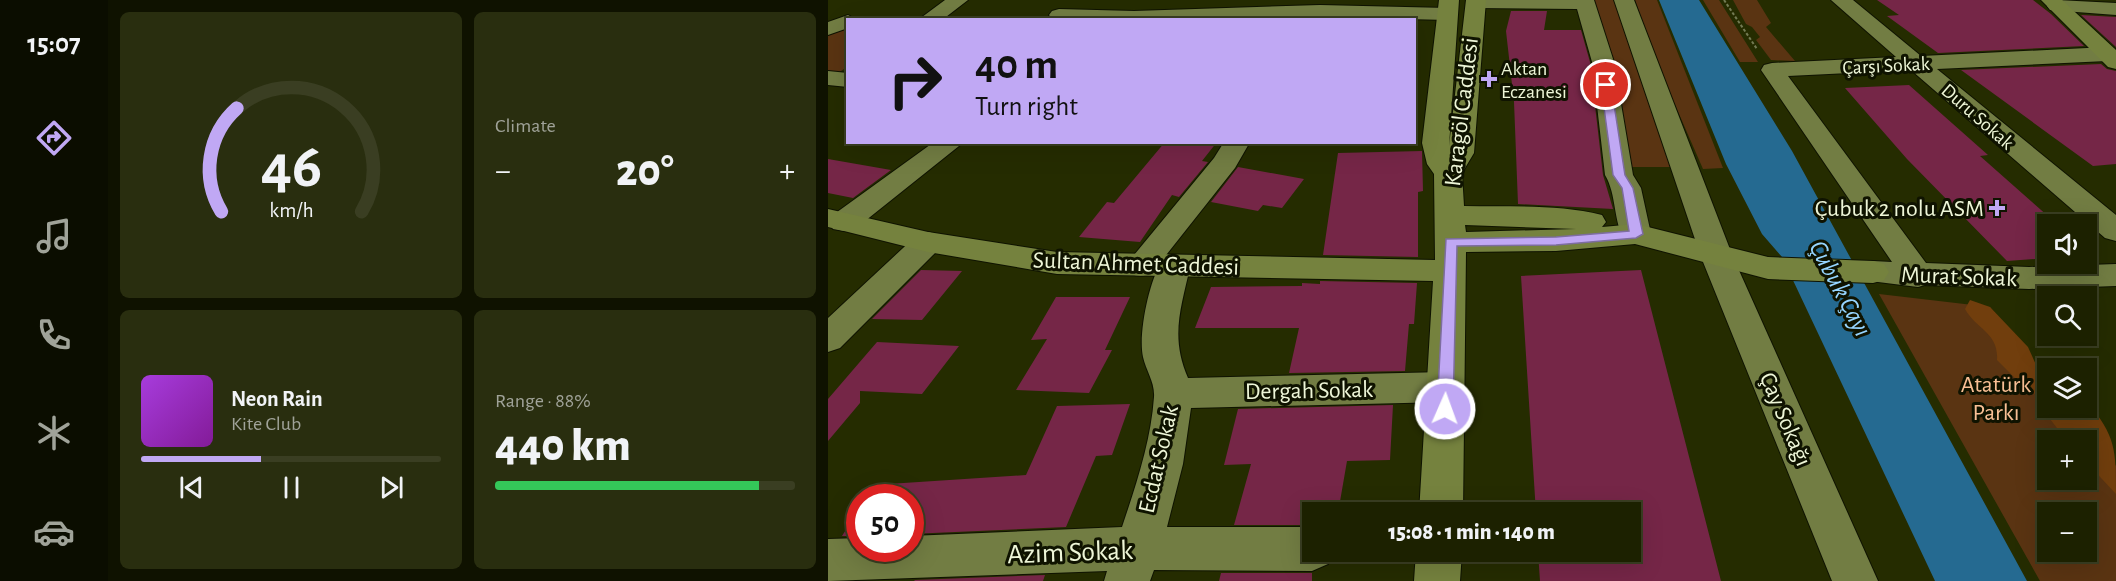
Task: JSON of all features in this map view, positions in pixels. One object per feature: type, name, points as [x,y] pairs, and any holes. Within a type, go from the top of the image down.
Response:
[{"type":"main road","name":"Karagöl Caddesi","points":[[1441,502],[1450,242],[1448,173],[1461,153],[1476,1]]},
{"type":"main road","points":[[2054,3],[2112,58]]},
{"type":"main road","points":[[1448,173],[1440,164],[1435,144],[1449,7]]},
{"type":"main road","name":"Sultan Ahmet Caddesi","points":[[836,220],[928,242],[1057,263],[1158,266],[1450,242],[1556,241],[1636,234]]},
{"type":"main road","points":[[1636,234],[1717,257],[1768,268],[1873,272]]},
{"type":"main road","points":[[1437,581],[1438,562]]},
{"type":"street","points":[[931,18],[958,0]]},
{"type":"street","points":[[1055,17],[1077,0]]},
{"type":"street","name":"Çay Sokağı","points":[[1624,0],[1717,257],[1855,581]]},
{"type":"street","name":"Duru Sokak","points":[[1841,0],[2116,231]]},
{"type":"street","points":[[1476,1],[1584,1],[1603,62],[1619,175],[1627,188],[1636,234]]},
{"type":"street","points":[[2054,3],[2116,9]]},
{"type":"street","points":[[1055,17],[1449,7]]},
{"type":"street","points":[[828,29],[846,22]]},
{"type":"street","name":"Çarşı Sokak","points":[[1772,70],[2112,58]]},
{"type":"street","points":[[1772,70],[1918,276]]},
{"type":"street","points":[[836,220],[948,144]]},
{"type":"street","points":[[1158,266],[1237,144]]},
{"type":"street","points":[[828,339],[928,242]]},
{"type":"street","name":"Ecdat Sokak","points":[[1132,565],[1165,447],[1173,393],[1160,354],[1158,266]]},
{"type":"street","name":"Murat Sokak","points":[[1873,272],[1918,276],[2029,278],[2116,275]]},
{"type":"street","name":"Dergah Sokak","points":[[1173,393],[1445,387]]},
{"type":"street","name":"Azim Sokak","points":[[828,561],[1132,565],[1302,550]]},
{"type":"path","points":[[1724,0],[1772,70]]},
{"type":"green space","points":[[1590,0],[1614,0],[1673,167],[1626,167]]},
{"type":"green space","points":[[1635,0],[1657,0],[1723,168],[1703,169],[1659,68]]},
{"type":"green space","points":[[1703,0],[1719,0],[1758,62],[1740,62]]},
{"type":"green space","points":[[1733,0],[1757,0],[1771,23],[1766,27],[1795,61],[1771,60],[1756,40],[1760,37],[1752,27],[1746,24]]},
{"type":"green space","points":[[846,22],[846,68],[835,75],[828,74],[828,30]]},
{"type":"green space","name":"Atatürk Parkı","points":[[1879,294],[1990,307],[2037,367],[2037,418],[2078,418],[2087,430],[2037,430],[2037,490],[2097,490],[2097,442],[2116,466],[2116,581],[2040,581]]},
{"type":"shaded area","points":[[1970,300],[1990,307],[2028,347],[2037,367],[2037,393],[2031,394],[1997,360],[1997,351],[1991,337],[1965,309]]},
{"type":"shaded area","points":[[2097,414],[2112,444],[2116,466],[2116,494],[2097,474],[2097,430],[2058,430],[2050,419],[2097,418]]},
{"type":"water","name":"Çubuk Çayı","points":[[1659,0],[1699,0],[1792,151],[2027,581],[1935,581],[1782,257],[1762,234],[1726,164]]},
{"type":"building","points":[[1877,0],[2033,0],[2084,46],[1938,53],[1887,16],[1899,15]]},
{"type":"building","points":[[1511,11],[1547,11],[1544,30],[1581,30],[1590,62],[1603,175],[1613,209],[1518,204],[1514,102],[1506,31]]},
{"type":"building","points":[[2081,15],[2116,17],[2116,47]]},
{"type":"building","points":[[2101,64],[2107,69],[2116,71],[2116,164],[2093,166],[1961,70]]},
{"type":"building","points":[[1909,85],[1988,155],[1980,156],[2046,214],[2037,214],[2037,259],[2007,261],[1907,159],[1845,88]]},
{"type":"building","points":[[1163,144],[1215,144],[1202,161],[1208,162],[1179,197],[1172,195],[1140,242],[1079,237],[1107,202],[1114,203]]},
{"type":"building","points":[[1422,151],[1423,191],[1418,192],[1418,257],[1323,255],[1338,153]]},
{"type":"building","points":[[828,159],[891,170],[853,198],[828,193]]},
{"type":"building","points":[[1238,167],[1304,179],[1282,208],[1263,205],[1258,211],[1211,202]]},
{"type":"building","points":[[921,270],[962,271],[922,320],[872,319]]},
{"type":"building","points":[[1641,270],[1721,581],[1540,581],[1539,562],[1641,562],[1641,502],[1535,502],[1521,276]]},
{"type":"building","points":[[1320,281],[1417,283],[1414,324],[1409,324],[1405,371],[1289,373],[1299,328],[1195,328],[1211,287],[1302,286],[1302,283],[1320,284]]},
{"type":"building","points":[[1056,297],[1130,297],[1105,350],[1112,350],[1089,393],[1016,390],[1047,339],[1031,340]]},
{"type":"building","points":[[877,342],[959,346],[922,394],[860,391],[860,403],[828,441],[828,399]]},
{"type":"building","points":[[1130,404],[1112,455],[1096,456],[1066,527],[924,533],[924,484],[888,484],[1026,475],[1057,406]]},
{"type":"building","points":[[1393,405],[1390,460],[1347,461],[1340,502],[1302,502],[1302,525],[1234,525],[1251,464],[1224,465],[1238,409]]},
{"type":"building","points":[[1221,573],[1312,573],[1312,581],[1219,581]]},
{"type":"building","points":[[1045,575],[1043,581],[914,581],[915,580]]},
{"type":"place","name":"Aktan Eczanesi","points":[[1489,79]]},
{"type":"place","name":"Çubuk 2 nolu ASM","points":[[1997,208]]},
{"type":"route","points":[[1445,409],[1451,242],[1556,241],[1636,234],[1627,188],[1619,175],[1606,85]]}]
